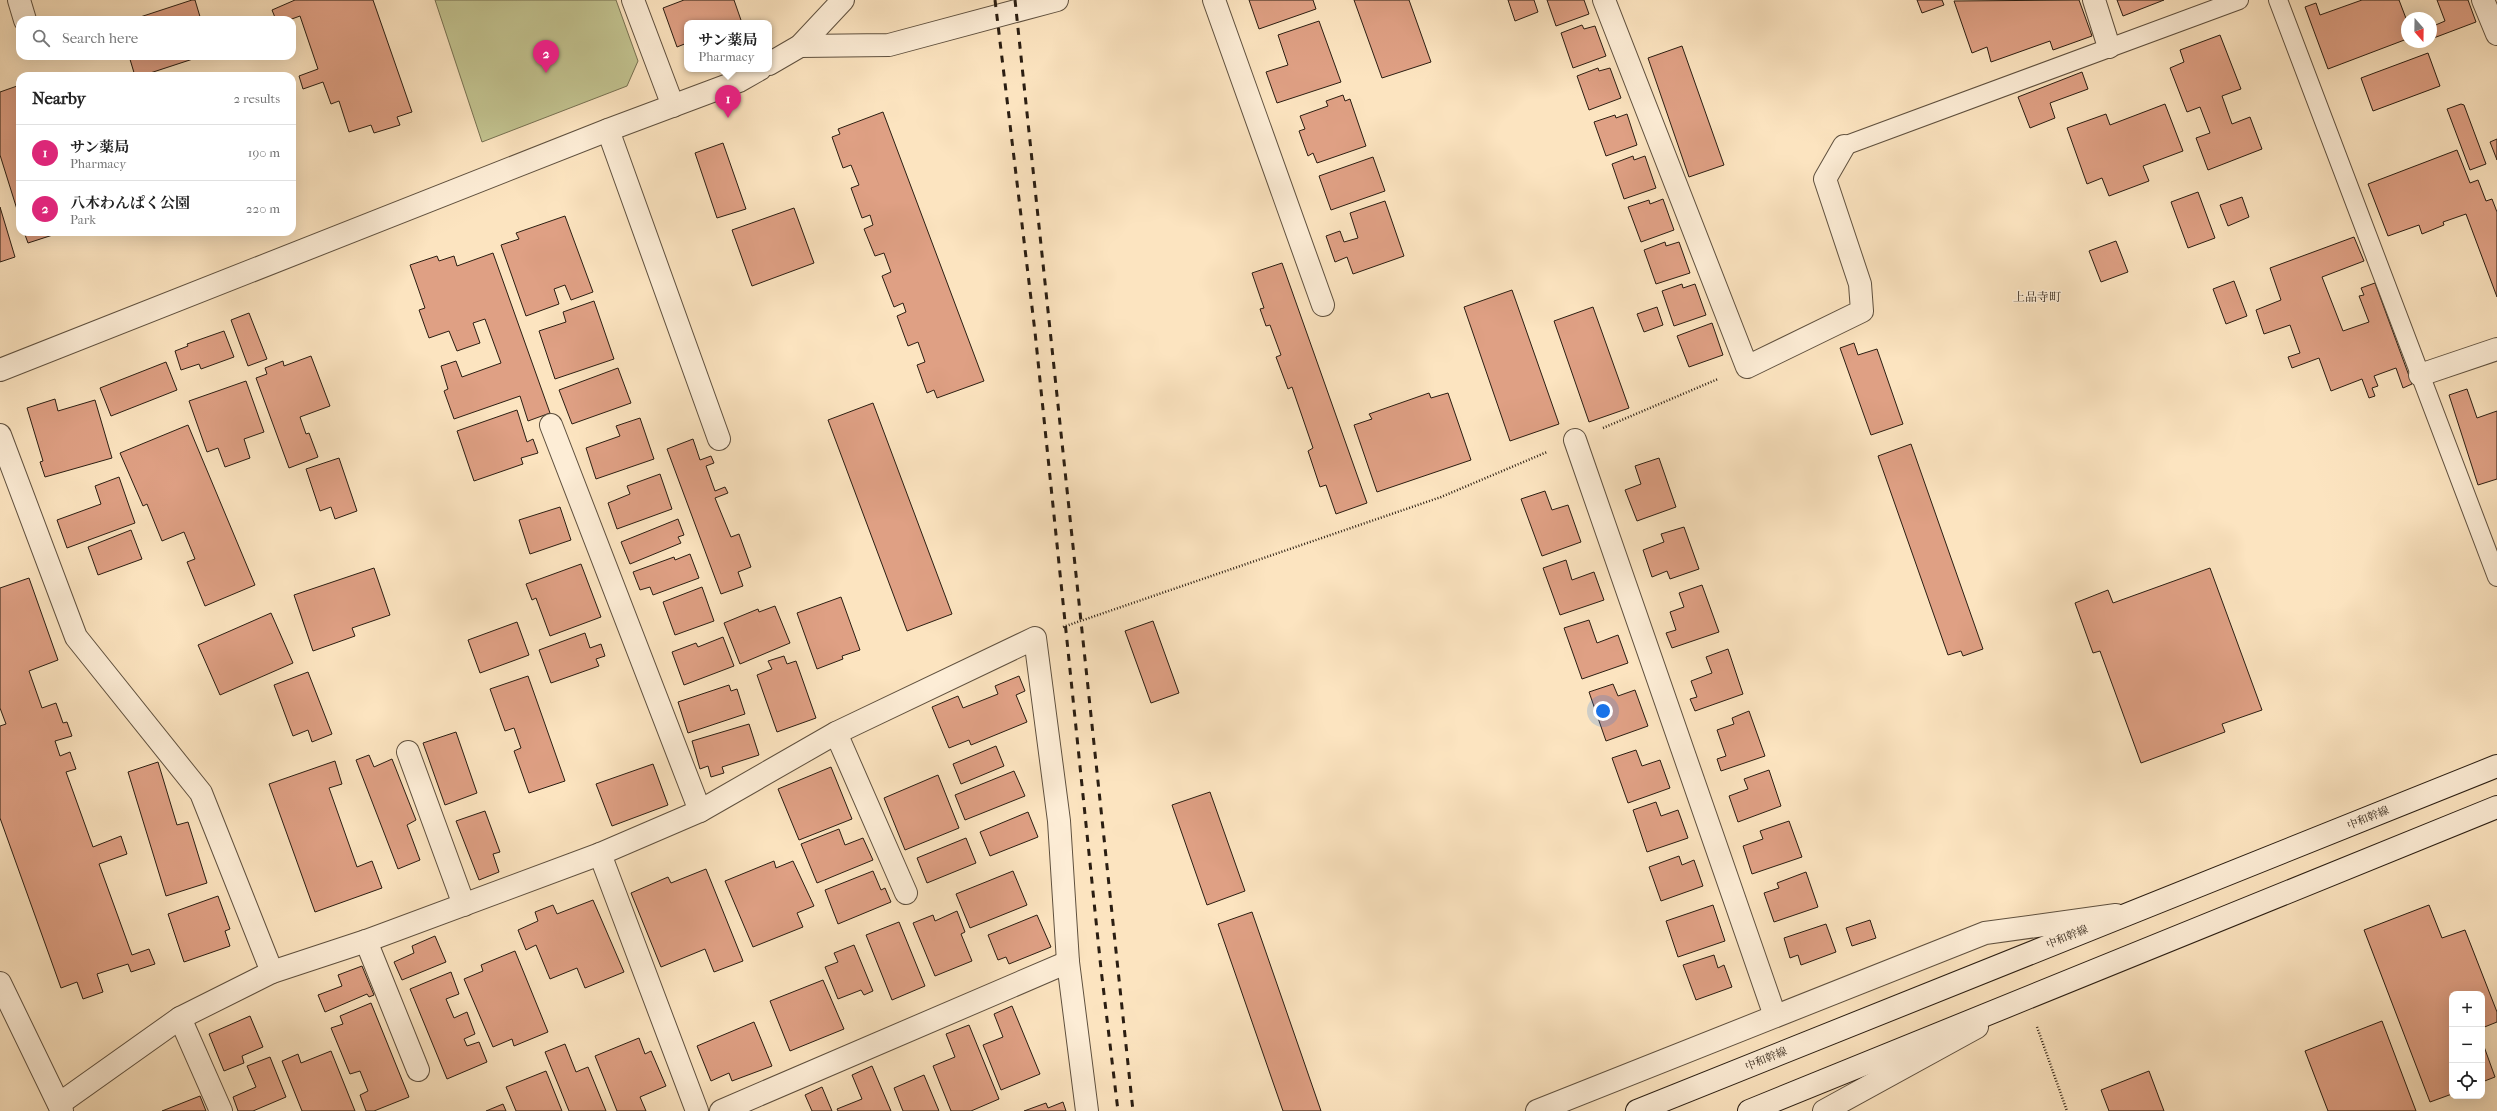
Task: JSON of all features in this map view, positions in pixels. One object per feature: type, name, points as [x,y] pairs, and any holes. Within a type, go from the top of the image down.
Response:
[{"type":"street","points":[[19,0],[24,16]]},
{"type":"street","points":[[633,0],[673,106]]},
{"type":"street","points":[[772,62],[800,46],[843,0]]},
{"type":"street","points":[[800,46],[889,45],[1057,0]]},
{"type":"street","points":[[1214,0],[1323,305]]},
{"type":"street","points":[[1604,0],[1747,367],[1862,311],[1860,284],[1825,179],[1844,146]]},
{"type":"street","points":[[2094,0],[2109,47]]},
{"type":"street","points":[[2483,0],[2497,34]]},
{"type":"street","points":[[0,370],[608,130],[739,81],[755,72]]},
{"type":"street","points":[[608,130],[719,440]]},
{"type":"street","points":[[2420,375],[2497,348]]},
{"type":"street","points":[[551,425],[700,812]]},
{"type":"street","points":[[0,435],[76,638],[201,793],[272,972]]},
{"type":"street","points":[[1575,440],[1775,1016]]},
{"type":"street","points":[[0,983],[60,1108],[180,1018],[272,972],[366,941],[464,905],[600,854],[700,812],[836,733],[1035,638],[1059,821],[1068,962],[1087,1111]]},
{"type":"street","points":[[836,733],[906,893]]},
{"type":"street","points":[[408,752],[464,905]]},
{"type":"street","name":"中和幹線","points":[[1637,1111],[2497,766]]},
{"type":"street","points":[[1749,1111],[2497,807]]},
{"type":"street","points":[[600,854],[697,1111]]},
{"type":"street","points":[[1537,1111],[1985,933],[2125,914]]},
{"type":"street","points":[[366,941],[418,1070]]},
{"type":"street","points":[[721,1111],[1068,962]]},
{"type":"street","points":[[1824,1111],[2027,999]]},
{"type":"street","points":[[180,1018],[221,1111]]},
{"type":"lane","points":[[1844,146],[2109,47],[2240,0]]},
{"type":"lane","points":[[2278,0],[2497,578]]},
{"type":"path","points":[[1035,638],[1441,497],[1747,367]]},
{"type":"path","points":[[2027,999],[2067,1111]]},
{"type":"green space","points":[[435,0],[616,0],[638,61],[627,86],[482,142]]},
{"type":"building","points":[[195,0],[200,16],[143,16]]},
{"type":"building","points":[[295,0],[373,0],[412,112],[397,117],[400,125],[374,133],[371,125],[349,132],[339,101],[331,104],[323,82],[303,89],[299,76],[318,69],[300,16],[296,17],[296,16],[274,16],[272,10]]},
{"type":"building","points":[[684,0],[734,0],[741,20],[684,20],[684,44],[677,47],[663,8]]},
{"type":"building","points":[[1249,0],[1313,0],[1316,9],[1259,29]]},
{"type":"building","points":[[1354,0],[1409,0],[1431,62],[1382,78]]},
{"type":"building","points":[[1508,0],[1534,0],[1538,12],[1515,21]]},
{"type":"building","points":[[1547,0],[1584,0],[1589,14],[1556,26]]},
{"type":"building","points":[[1917,0],[1942,0],[1944,5],[1922,13]]},
{"type":"building","points":[[2079,0],[2092,36],[2053,50],[2050,41],[1991,62],[1987,47],[1972,53],[1954,1]]},
{"type":"building","points":[[2117,0],[2164,0],[2123,16]]},
{"type":"building","points":[[2362,0],[2399,0],[2404,12],[2401,12],[2401,41],[2328,69],[2305,7],[2316,3],[2320,15]]},
{"type":"building","points":[[2437,0],[2468,0],[2476,22],[2437,37],[2437,24],[2445,21]]},
{"type":"building","points":[[1319,21],[1341,82],[1277,103],[1266,72],[1288,65],[1278,35]]},
{"type":"building","points":[[1582,25],[1584,29],[1595,26],[1606,56],[1573,68],[1561,33]]},
{"type":"building","points":[[2220,35],[2241,89],[2222,96],[2232,124],[2250,117],[2262,149],[2208,170],[2196,138],[2210,133],[2200,107],[2187,112],[2170,68],[2184,62],[2180,50]]},
{"type":"building","points":[[1682,46],[1724,165],[1689,177],[1648,58]]},
{"type":"building","points":[[2428,53],[2440,86],[2373,111],[2361,78]]},
{"type":"building","points":[[130,60],[190,60],[153,72],[134,72]]},
{"type":"building","points":[[1598,68],[1599,71],[1610,68],[1621,98],[1589,110],[1577,76]]},
{"type":"building","points":[[2082,72],[2088,89],[2050,103],[2055,118],[2030,128],[2018,97]]},
{"type":"building","points":[[16,86],[16,206],[0,155],[0,92]]},
{"type":"building","points":[[1343,95],[1345,101],[1350,99],[1366,146],[1317,163],[1313,153],[1308,156],[1299,131],[1305,129],[1300,116],[1328,106],[1326,101]]},
{"type":"building","points":[[2165,104],[2183,151],[2143,166],[2149,181],[2109,196],[2102,178],[2087,184],[2067,128],[2106,114],[2110,125]]},
{"type":"building","points":[[2461,104],[2464,105],[2486,164],[2470,170],[2447,109]]},
{"type":"building","points":[[883,112],[984,381],[937,398],[934,390],[927,393],[917,365],[925,362],[918,342],[908,346],[897,316],[906,312],[903,303],[894,307],[882,276],[891,272],[884,253],[875,256],[864,229],[873,225],[870,215],[862,218],[851,188],[859,185],[851,165],[843,168],[832,137],[840,134],[838,129]]},
{"type":"building","points":[[1627,114],[1637,145],[1606,156],[1594,122],[1615,115],[1616,118]]},
{"type":"building","points":[[2497,139],[2497,160],[2490,142]]},
{"type":"building","points":[[723,143],[746,209],[717,218],[695,153]]},
{"type":"building","points":[[2457,150],[2470,183],[2478,180],[2486,201],[2492,199],[2497,212],[2497,297],[2466,214],[2443,222],[2444,225],[2422,234],[2419,225],[2388,236],[2368,184]]},
{"type":"building","points":[[1633,156],[1634,160],[1645,156],[1656,188],[1624,199],[1612,164]]},
{"type":"building","points":[[1373,157],[1385,191],[1331,210],[1319,176]]},
{"type":"building","points":[[2198,192],[2215,238],[2188,248],[2171,202]]},
{"type":"building","points":[[2242,197],[2249,217],[2228,226],[2220,205]]},
{"type":"building","points":[[1663,199],[1674,230],[1641,242],[1628,207],[1649,200],[1650,204]]},
{"type":"building","points":[[1385,201],[1404,256],[1353,274],[1347,257],[1335,262],[1326,236],[1340,231],[1344,242],[1358,238],[1350,213]]},
{"type":"building","points":[[0,207],[15,257],[0,262]]},
{"type":"building","points":[[794,208],[814,263],[752,286],[732,230]]},
{"type":"building","points":[[565,216],[593,292],[571,300],[565,285],[554,289],[559,304],[526,316],[501,245],[519,239],[516,233]]},
{"type":"building","points":[[25,236],[50,236],[28,243]]},
{"type":"building","points":[[2354,237],[2364,261],[2322,277],[2343,331],[2369,322],[2359,296],[2364,295],[2361,288],[2375,283],[2412,384],[2403,388],[2396,368],[2374,376],[2378,386],[2372,388],[2375,396],[2369,398],[2362,379],[2331,391],[2319,358],[2292,368],[2288,357],[2300,353],[2290,325],[2264,334],[2256,310],[2281,300],[2270,268]]},
{"type":"building","points":[[2116,241],[2128,272],[2101,282],[2089,251]]},
{"type":"building","points":[[1665,242],[1666,246],[1679,242],[1690,273],[1656,284],[1644,250]]},
{"type":"building","points":[[493,253],[550,413],[528,421],[520,396],[454,419],[444,391],[448,389],[441,366],[456,361],[462,377],[501,363],[485,319],[473,323],[480,343],[457,351],[449,331],[429,338],[419,310],[425,308],[410,265],[437,256],[439,261],[454,256],[457,266]]},
{"type":"building","points":[[1282,263],[1367,503],[1336,514],[1326,485],[1320,487],[1308,451],[1313,448],[1292,387],[1288,389],[1276,357],[1281,355],[1270,325],[1266,326],[1260,309],[1264,308],[1252,273]]},
{"type":"building","points":[[2234,281],[2247,316],[2226,324],[2213,289]]},
{"type":"building","points":[[1682,284],[1683,288],[1695,284],[1706,315],[1674,326],[1662,291]]},
{"type":"building","points":[[1512,290],[1559,424],[1510,441],[1464,307]]},
{"type":"building","points":[[594,301],[614,359],[555,379],[539,331],[566,322],[563,312]]},
{"type":"building","points":[[1593,307],[1629,408],[1589,422],[1554,321]]},
{"type":"building","points":[[1657,307],[1663,325],[1644,332],[1637,314]]},
{"type":"building","points":[[249,313],[267,359],[248,366],[231,320]]},
{"type":"building","points":[[1712,323],[1723,355],[1689,367],[1677,336]]},
{"type":"building","points":[[224,331],[234,357],[201,369],[199,364],[181,370],[175,351],[188,346],[187,344]]},
{"type":"building","points":[[1854,343],[1858,355],[1877,349],[1903,424],[1871,435],[1840,348]]},
{"type":"building","points":[[311,356],[330,406],[300,417],[306,434],[309,433],[318,457],[289,468],[256,378],[267,374],[265,368],[283,361],[284,366]]},
{"type":"building","points":[[166,362],[177,390],[111,416],[100,388]]},
{"type":"building","points":[[618,368],[631,403],[572,424],[559,390]]},
{"type":"building","points":[[246,381],[264,432],[244,439],[250,458],[225,467],[218,448],[207,452],[189,401]]},
{"type":"building","points":[[2467,389],[2477,418],[2497,411],[2497,479],[2478,485],[2449,395]]},
{"type":"building","points":[[1429,393],[1431,398],[1448,393],[1471,460],[1377,492],[1354,425],[1372,419],[1369,414]]},
{"type":"building","points":[[55,399],[58,411],[95,400],[112,458],[45,477],[40,462],[43,461],[27,408]]},
{"type":"building","points":[[873,403],[952,614],[907,631],[828,420]]},
{"type":"building","points":[[517,410],[527,442],[533,439],[538,453],[521,458],[523,464],[474,481],[457,431]]},
{"type":"building","points":[[640,418],[654,459],[596,479],[586,448],[620,436],[616,426]]},
{"type":"building","points":[[188,425],[255,585],[205,606],[187,562],[195,559],[184,532],[162,541],[147,504],[143,506],[120,453]]},
{"type":"building","points":[[693,439],[700,460],[711,456],[714,463],[706,466],[715,491],[725,487],[728,493],[715,498],[731,537],[739,534],[751,567],[738,572],[743,586],[721,594],[667,449]]},
{"type":"building","points":[[1911,444],[1983,649],[1963,656],[1961,651],[1948,655],[1878,456]]},
{"type":"building","points":[[339,458],[357,511],[335,519],[331,507],[320,511],[306,469]]},
{"type":"building","points":[[1659,458],[1676,507],[1637,521],[1625,490],[1641,484],[1635,466]]},
{"type":"building","points":[[660,474],[672,509],[617,529],[608,503],[630,494],[627,486]]},
{"type":"building","points":[[119,477],[135,523],[67,548],[57,520],[101,504],[95,486]]},
{"type":"building","points":[[1545,491],[1552,510],[1568,505],[1581,542],[1542,556],[1521,499]]},
{"type":"building","points":[[560,507],[571,540],[530,554],[519,520]]},
{"type":"building","points":[[678,519],[684,535],[678,537],[681,543],[630,564],[621,542]]},
{"type":"building","points":[[1684,527],[1699,569],[1670,579],[1667,571],[1652,577],[1643,550],[1664,542],[1661,534]]},
{"type":"building","points":[[131,530],[142,559],[98,575],[88,547]]},
{"type":"building","points":[[690,554],[699,578],[653,595],[650,587],[640,590],[633,572],[674,557],[675,560]]},
{"type":"building","points":[[1566,560],[1572,580],[1594,572],[1604,600],[1560,615],[1543,568]]},
{"type":"building","points":[[581,564],[601,617],[550,636],[536,598],[532,600],[526,584]]},
{"type":"building","points":[[374,568],[390,615],[352,628],[355,636],[313,651],[294,595]]},
{"type":"building","points":[[2210,568],[2262,710],[2222,724],[2225,732],[2141,763],[2100,651],[2093,653],[2075,603],[2108,590],[2113,603]]},
{"type":"building","points":[[29,578],[58,660],[29,671],[42,708],[56,703],[63,723],[67,722],[72,736],[55,741],[60,756],[70,752],[76,769],[66,772],[93,847],[121,836],[127,854],[99,864],[132,955],[149,949],[155,964],[131,972],[128,964],[97,974],[103,992],[83,999],[77,982],[61,988],[0,818],[0,726],[6,724],[0,708],[0,588]]},
{"type":"building","points":[[1702,585],[1719,632],[1672,648],[1666,633],[1676,630],[1670,612],[1684,607],[1679,593]]},
{"type":"building","points":[[702,587],[714,621],[675,635],[663,602]]},
{"type":"building","points":[[841,597],[860,650],[842,656],[843,659],[817,669],[797,613]]},
{"type":"building","points":[[775,606],[790,643],[740,664],[724,623],[758,609],[759,612]]},
{"type":"building","points":[[271,613],[293,663],[220,695],[198,645]]},
{"type":"building","points":[[1589,620],[1597,643],[1618,635],[1628,663],[1582,679],[1564,628]]},
{"type":"building","points":[[1153,621],[1179,693],[1151,703],[1125,631]]},
{"type":"building","points":[[517,622],[529,655],[480,673],[468,640]]},
{"type":"building","points":[[585,633],[590,648],[601,644],[605,656],[596,659],[599,666],[551,683],[539,650]]},
{"type":"building","points":[[723,637],[734,666],[684,685],[672,652],[696,643],[698,647]]},
{"type":"building","points":[[1728,649],[1743,694],[1695,711],[1690,699],[1697,697],[1691,681],[1712,673],[1706,657]]},
{"type":"building","points":[[784,656],[787,664],[796,661],[816,718],[777,732],[757,675],[772,669],[768,661]]},
{"type":"building","points":[[308,672],[332,734],[312,742],[308,730],[293,736],[274,685]]},
{"type":"building","points":[[528,676],[565,781],[529,793],[514,751],[521,748],[514,728],[505,731],[490,689]]},
{"type":"building","points":[[1019,676],[1025,691],[1016,695],[1027,722],[971,745],[969,740],[949,748],[932,707],[958,696],[963,708],[998,694],[995,686]]},
{"type":"building","points":[[1613,684],[1618,696],[1635,690],[1648,726],[1606,741],[1589,692]]},
{"type":"building","points":[[729,685],[731,691],[737,689],[745,714],[688,733],[678,702]]},
{"type":"building","points":[[1749,711],[1765,756],[1721,771],[1717,759],[1726,756],[1717,730],[1734,724],[1732,718]]},
{"type":"building","points":[[749,724],[759,755],[722,767],[724,773],[711,777],[708,766],[700,769],[692,741]]},
{"type":"building","points":[[456,732],[477,793],[445,805],[423,743]]},
{"type":"building","points":[[996,746],[1004,766],[961,784],[953,764]]},
{"type":"building","points":[[1636,750],[1642,766],[1660,760],[1670,788],[1628,803],[1612,758]]},
{"type":"building","points":[[369,755],[374,767],[392,759],[416,820],[407,825],[420,860],[398,869],[356,760]]},
{"type":"building","points":[[335,761],[342,784],[329,788],[357,867],[372,861],[382,888],[315,912],[269,784]]},
{"type":"building","points":[[158,762],[177,825],[188,822],[207,883],[166,896],[128,772]]},
{"type":"building","points":[[653,764],[668,805],[612,826],[596,784]]},
{"type":"building","points":[[831,767],[852,819],[799,840],[778,789]]},
{"type":"building","points":[[1769,770],[1781,806],[1738,822],[1729,796],[1748,789],[1744,779]]},
{"type":"building","points":[[1014,771],[1025,796],[965,820],[955,795]]},
{"type":"building","points":[[938,775],[959,828],[905,850],[884,798]]},
{"type":"building","points":[[1210,792],[1245,891],[1207,905],[1172,805]]},
{"type":"building","points":[[1656,802],[1661,816],[1678,810],[1688,838],[1647,852],[1633,810]]},
{"type":"building","points":[[485,811],[500,852],[493,854],[499,872],[479,880],[456,821]]},
{"type":"building","points":[[1028,812],[1038,837],[990,856],[980,832]]},
{"type":"building","points":[[1789,821],[1802,857],[1752,874],[1743,846],[1763,839],[1760,831]]},
{"type":"building","points":[[839,829],[845,845],[863,838],[873,860],[817,883],[801,844]]},
{"type":"building","points":[[966,838],[976,863],[927,883],[917,858]]},
{"type":"building","points":[[1679,856],[1682,865],[1694,860],[1703,886],[1661,901],[1649,867]]},
{"type":"building","points":[[774,861],[776,868],[793,861],[814,906],[797,913],[803,927],[753,947],[725,881]]},
{"type":"building","points":[[706,869],[743,961],[714,972],[705,949],[661,967],[631,893],[668,877],[671,883]]},
{"type":"building","points":[[873,871],[881,890],[885,888],[891,902],[838,924],[825,890]]},
{"type":"building","points":[[1013,871],[1027,905],[970,928],[956,894]]},
{"type":"building","points":[[1806,872],[1818,907],[1774,922],[1764,893],[1779,888],[1777,883]]},
{"type":"building","points":[[218,896],[230,929],[225,931],[230,946],[184,962],[168,914]]},
{"type":"building","points":[[593,900],[624,972],[585,988],[577,968],[550,979],[536,945],[526,950],[518,930],[538,921],[535,912],[553,905],[557,914]]},
{"type":"building","points":[[1713,905],[1725,941],[1678,957],[1666,921]]},
{"type":"building","points":[[2429,905],[2442,938],[2465,930],[2497,1012],[2497,1022],[2485,1027],[2485,991],[2449,991],[2449,1095],[2430,1102],[2364,930]]},
{"type":"building","points":[[957,911],[965,932],[961,934],[972,961],[935,976],[913,923],[933,915],[935,921]]},
{"type":"building","points":[[1252,912],[1321,1111],[1283,1111],[1218,924]]},
{"type":"building","points":[[1037,915],[1051,947],[1009,964],[1006,957],[998,960],[988,935]]},
{"type":"building","points":[[1870,920],[1876,938],[1852,946],[1846,928]]},
{"type":"building","points":[[899,922],[925,986],[892,1000],[866,935]]},
{"type":"building","points":[[1826,924],[1836,952],[1801,965],[1798,955],[1790,958],[1784,938]]},
{"type":"building","points":[[435,936],[446,962],[402,980],[394,962],[414,953],[412,946]]},
{"type":"building","points":[[854,945],[873,991],[864,995],[861,990],[838,999],[825,967],[838,962],[834,953]]},
{"type":"building","points":[[515,951],[548,1032],[514,1046],[512,1039],[493,1047],[464,979],[483,971],[481,965]]},
{"type":"building","points":[[1714,955],[1718,968],[1724,965],[1732,987],[1696,1000],[1683,965]]},
{"type":"building","points":[[362,966],[374,995],[369,997],[367,994],[325,1012],[318,995],[342,986],[338,975]]},
{"type":"building","points":[[451,972],[459,994],[446,999],[454,1018],[467,1012],[475,1034],[464,1039],[467,1046],[479,1042],[487,1062],[447,1079],[410,989]]},
{"type":"building","points":[[823,980],[844,1029],[790,1051],[770,1001]]},
{"type":"building","points":[[371,1003],[409,1097],[374,1111],[366,1111],[360,1095],[368,1091],[360,1071],[350,1074],[331,1028],[343,1024],[340,1016]]},
{"type":"building","points":[[1012,1006],[1040,1074],[1001,1090],[983,1045],[1003,1037],[994,1014]]},
{"type":"building","points":[[250,1016],[263,1047],[242,1056],[244,1063],[224,1071],[209,1034]]},
{"type":"building","points":[[2382,1021],[2416,1111],[2328,1111],[2305,1051]]},
{"type":"building","points":[[754,1022],[772,1066],[732,1081],[729,1073],[711,1081],[697,1046]]},
{"type":"building","points":[[969,1025],[999,1099],[971,1111],[951,1111],[933,1066],[955,1057],[946,1034]]},
{"type":"building","points":[[639,1038],[645,1054],[651,1051],[666,1086],[640,1097],[646,1111],[617,1111],[595,1056]]},
{"type":"building","points":[[565,1044],[576,1072],[588,1067],[606,1111],[569,1111],[545,1052]]},
{"type":"building","points":[[2485,1049],[2495,1077],[2485,1081]]},
{"type":"building","points":[[331,1051],[355,1111],[302,1111],[282,1061],[298,1054],[301,1063]]},
{"type":"building","points":[[270,1057],[286,1097],[253,1111],[238,1111],[233,1097],[256,1087],[247,1066]]},
{"type":"building","points":[[872,1066],[891,1111],[838,1111],[837,1109],[862,1099],[852,1075]]},
{"type":"building","points":[[546,1071],[562,1111],[516,1111],[506,1087]]},
{"type":"building","points":[[2149,1071],[2164,1111],[2109,1111],[2101,1090]]},
{"type":"building","points":[[924,1075],[939,1111],[903,1111],[894,1088]]},
{"type":"building","points":[[822,1087],[832,1111],[812,1111],[805,1095]]},
{"type":"building","points":[[200,1096],[206,1111],[162,1111]]},
{"type":"building","points":[[1063,1102],[1066,1111],[1024,1111],[1046,1103],[1048,1108]]},
{"type":"building","points":[[503,1104],[506,1111],[486,1111]]},
{"type":"railway","points":[[995,0],[1035,332],[1101,969],[1118,1111]]},
{"type":"railway","points":[[1015,0],[1133,1111]]},
{"type":"place","name":"八木わんぱく公園","points":[[546,73]]},
{"type":"place","name":"サン薬局","points":[[728,118]]},
{"type":"district","name":"上品寺町","points":[[2037,297]]}]
